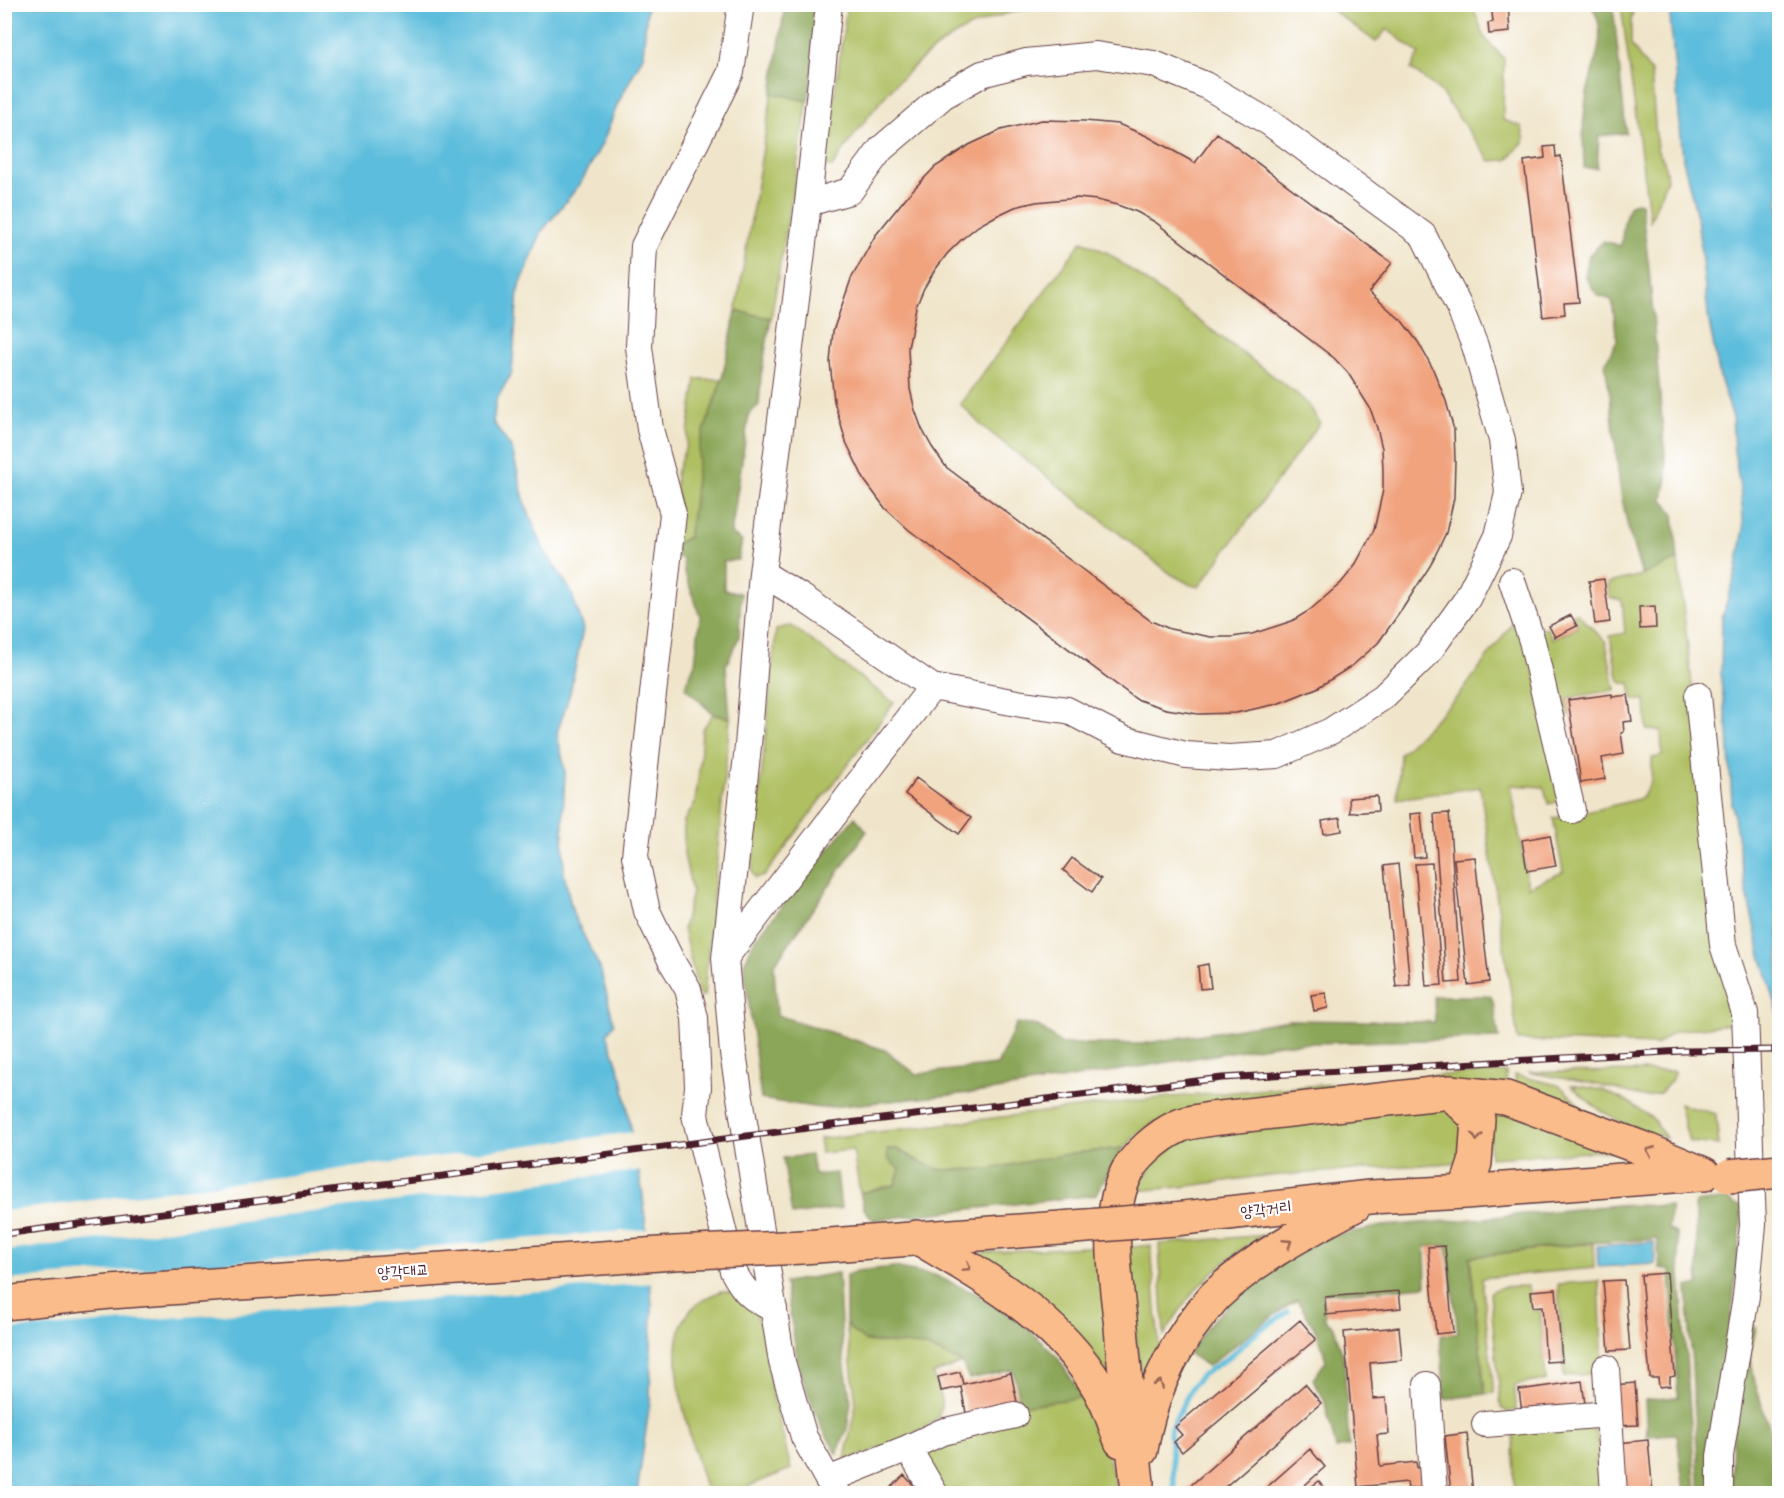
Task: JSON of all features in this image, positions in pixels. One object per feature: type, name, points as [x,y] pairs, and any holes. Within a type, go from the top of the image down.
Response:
[{"type":"main road","points":[[1450,1092],[1478,1119],[1475,1163],[1466,1192]]},
{"type":"main road","points":[[1137,1488],[1117,1286],[1114,1235],[1116,1203],[1125,1176],[1138,1159],[1158,1139],[1181,1125],[1211,1119],[1450,1092],[1506,1098],[1716,1175],[1779,1172]]},
{"type":"main road","name":"양각거리","points":[[803,1247],[1174,1219],[1370,1197],[1716,1175]]},
{"type":"main road","points":[[1137,1488],[1145,1426],[1160,1381],[1185,1332],[1215,1296],[1250,1268],[1294,1239],[1370,1197]]},
{"type":"main road","points":[[917,1238],[968,1268],[1032,1311],[1064,1342],[1086,1369],[1105,1401],[1137,1488]]},
{"type":"main road","name":"양각대교","points":[[4,1303],[110,1292],[674,1253],[803,1247]]},
{"type":"street","points":[[741,4],[731,72],[644,246],[639,347],[650,429],[673,514],[635,856],[647,911],[688,989],[695,1018],[698,1087],[695,1115],[733,1271],[742,1287],[754,1300],[774,1309]]},
{"type":"street","points":[[830,4],[762,573],[748,746],[725,958],[733,1053],[782,1362],[804,1437],[833,1487],[942,1432],[1015,1415]]},
{"type":"street","points":[[762,573],[803,598],[932,687],[1067,710],[1123,739],[1186,755],[1229,758],[1277,755],[1331,731],[1383,698],[1428,653],[1467,600],[1498,536],[1508,493],[1502,440],[1475,346],[1460,309],[1423,235],[1270,123],[1205,85],[1154,64],[1096,55],[1026,62],[982,74],[943,96],[881,148],[850,191],[808,203]]},
{"type":"street","points":[[1512,581],[1532,641],[1572,810]]},
{"type":"street","points":[[725,958],[932,687]]},
{"type":"street","points":[[1698,695],[1723,945],[1745,1013],[1752,1213],[1746,1296],[1720,1456],[1720,1494]]},
{"type":"street","points":[[1606,1368],[1614,1494]]},
{"type":"street","points":[[1426,1385],[1434,1494]]},
{"type":"street","points":[[1485,1424],[1609,1414]]},
{"type":"street","points":[[908,1448],[934,1494]]},
{"type":"green space","points":[[847,4],[1038,5],[964,30],[924,57],[890,90],[832,167],[828,167],[825,163]]},
{"type":"green space","points":[[785,5],[821,5],[808,101],[772,93]]},
{"type":"green space","points":[[1311,5],[1472,5],[1485,38],[1504,59],[1503,120],[1521,126],[1525,140],[1507,160],[1490,161],[1439,90],[1411,69],[1419,54],[1387,29],[1376,42],[1332,10]]},
{"type":"green space","points":[[1591,5],[1613,5],[1626,133],[1599,136],[1597,168],[1584,168],[1585,105],[1600,34],[1599,24]]},
{"type":"green space","points":[[1621,5],[1634,5],[1631,45],[1651,72],[1657,150],[1664,161],[1667,179],[1650,221]]},
{"type":"green space","points":[[772,93],[808,101],[771,318],[736,311]]},
{"type":"green space","points":[[1636,202],[1641,203],[1649,269],[1667,478],[1663,499],[1674,514],[1678,560],[1642,575],[1629,532],[1620,489],[1605,364],[1617,340],[1612,300],[1597,295],[1585,276],[1589,255],[1604,241],[1621,246],[1629,206]]},
{"type":"green space","points":[[1082,241],[1108,253],[1296,393],[1309,405],[1320,423],[1199,587],[1171,574],[981,425],[960,404]]},
{"type":"green space","points":[[736,311],[771,318],[761,376],[759,405],[749,414],[731,534],[742,541],[738,560],[724,561],[724,590],[741,593],[739,637],[726,666],[730,718],[713,714],[685,687],[695,663],[700,616],[684,571],[683,559],[674,555],[674,544],[688,538],[700,443],[722,379]]},
{"type":"green space","points":[[696,379],[722,379],[700,443],[688,538],[674,544],[676,474],[686,446]]},
{"type":"green space","points":[[1678,560],[1694,702],[1738,1023],[1675,1031],[1656,1045],[1518,1040],[1480,787],[1397,799],[1400,754],[1461,693],[1513,622],[1525,632],[1566,800],[1548,804],[1544,787],[1511,785],[1528,887],[1563,872],[1553,818],[1575,815],[1642,798],[1651,781],[1652,758],[1662,756],[1661,731],[1647,730],[1645,700],[1633,700],[1630,683],[1622,683],[1618,678],[1610,636],[1625,633],[1622,600],[1609,598],[1608,583],[1642,575]]},
{"type":"green space","points":[[1577,613],[1606,642],[1615,690],[1567,698],[1569,715],[1560,717],[1536,633],[1546,627],[1553,639],[1578,627],[1573,614]]},
{"type":"green space","points":[[792,626],[894,703],[764,876],[755,878],[752,871],[776,630]]},
{"type":"green space","points":[[713,714],[730,718],[704,996],[699,995],[683,929],[692,892],[684,854],[684,821],[695,803],[702,730]]},
{"type":"green space","points":[[855,817],[867,831],[774,965],[777,1015],[885,1050],[916,1074],[997,1065],[1017,1023],[1038,1026],[1062,1044],[1141,1044],[1289,1020],[1435,1022],[1434,996],[1491,996],[1499,1038],[1280,1044],[991,1091],[820,1108],[761,1099],[744,964],[754,941]]},
{"type":"green space","points":[[1675,1071],[1671,1081],[1660,1093],[1647,1097],[1594,1084],[1528,1072]]},
{"type":"green space","points":[[1506,1072],[1507,1090],[1153,1123],[1135,1136],[1124,1148],[1067,1154],[990,1169],[941,1170],[897,1149],[888,1149],[888,1159],[900,1170],[895,1185],[860,1193],[853,1150],[821,1153],[819,1139],[1160,1098]]},
{"type":"green space","points":[[1514,1075],[1558,1085],[1588,1115],[1518,1090]]},
{"type":"green space","points":[[1571,1085],[1603,1090],[1630,1103],[1653,1119],[1666,1138],[1615,1119],[1593,1105]]},
{"type":"green space","points":[[1679,1104],[1716,1114],[1719,1145],[1689,1142]]},
{"type":"green space","points":[[1439,1105],[1463,1121],[1464,1160],[1450,1163],[1255,1177],[1133,1191],[1160,1157],[1181,1140],[1203,1133]]},
{"type":"green space","points":[[1495,1107],[1621,1150],[1490,1158],[1487,1111]]},
{"type":"green space","points":[[1124,1148],[1095,1195],[873,1220],[864,1209],[860,1193],[895,1185],[900,1170],[888,1159],[887,1149],[897,1149],[941,1170],[990,1169],[1067,1154]]},
{"type":"green space","points":[[811,1155],[814,1175],[837,1173],[841,1208],[792,1215],[783,1158]]},
{"type":"green space","points":[[1728,1199],[1734,1205],[1743,1206],[1713,1493],[1700,1493],[1687,1287],[1699,1284],[1695,1203]]},
{"type":"green space","points":[[1617,1205],[1671,1206],[1668,1229],[1677,1234],[1696,1493],[1684,1493],[1677,1434],[1647,1436],[1645,1400],[1678,1397],[1670,1270],[1660,1269],[1657,1239],[1587,1243],[1470,1257],[1485,1394],[1445,1399],[1440,1336],[1458,1333],[1447,1245],[1425,1247],[1426,1286],[1323,1294],[1325,1319],[1334,1327],[1344,1360],[1349,1446],[1336,1449],[1324,1399],[1313,1379],[1326,1361],[1324,1352],[1297,1300],[1208,1366],[1189,1354],[1206,1328],[1238,1295],[1291,1255],[1328,1237],[1382,1226]]},
{"type":"green space","points":[[1265,1235],[1215,1270],[1186,1302],[1164,1335],[1159,1244]]},
{"type":"green space","points":[[1593,1243],[1594,1268],[1482,1278],[1494,1393],[1485,1394],[1470,1257]]},
{"type":"green space","points":[[1151,1245],[1159,1348],[1148,1375],[1141,1374],[1124,1248]]},
{"type":"green space","points":[[1104,1246],[1112,1374],[1108,1375],[1081,1338],[1060,1315],[1025,1287],[974,1255],[987,1252]]},
{"type":"green space","points":[[894,1267],[934,1275],[977,1294],[1021,1322],[1057,1357],[1083,1397],[1021,1406],[1013,1370],[969,1379],[962,1363],[924,1346],[865,1341],[846,1323],[846,1275],[857,1271]]},
{"type":"green space","points":[[838,1273],[843,1355],[851,1402],[847,1429],[837,1454],[821,1426],[799,1369],[785,1282]]},
{"type":"green space","points":[[1599,1281],[1603,1372],[1564,1377],[1558,1284]]},
{"type":"green space","points":[[1528,1286],[1531,1310],[1540,1310],[1546,1380],[1515,1385],[1516,1410],[1508,1412],[1501,1408],[1490,1293],[1503,1287]]},
{"type":"green space","points":[[721,1291],[740,1293],[754,1307],[763,1333],[771,1388],[791,1469],[746,1487],[706,1491],[682,1402],[677,1353],[680,1332],[687,1315],[698,1304]]},
{"type":"green space","points":[[1749,1320],[1756,1328],[1750,1354],[1755,1383],[1779,1459],[1779,1493],[1731,1494],[1734,1412]]},
{"type":"green space","points":[[846,1323],[862,1338],[881,1343],[923,1346],[962,1363],[933,1374],[941,1405],[939,1415],[934,1421],[900,1440],[852,1459],[845,1458],[856,1404]]},
{"type":"green space","points":[[1083,1397],[1108,1456],[1116,1493],[944,1493],[923,1446],[1021,1406]]},
{"type":"green space","points":[[1590,1425],[1598,1434],[1601,1493],[1514,1493],[1513,1428]]},
{"type":"water","points":[[5,5],[647,5],[643,56],[618,103],[603,142],[580,184],[542,231],[518,290],[512,372],[496,401],[493,422],[512,449],[525,504],[544,550],[571,591],[583,629],[570,693],[557,733],[565,771],[564,874],[573,914],[600,968],[614,1024],[607,1034],[622,1078],[643,1195],[652,1306],[650,1401],[637,1493],[5,1494]]},
{"type":"water","points":[[1669,5],[1779,5],[1779,1015],[1760,952],[1744,879],[1732,804],[1728,731],[1721,682],[1722,618],[1736,573],[1744,529],[1732,414],[1720,378],[1709,322],[1697,217],[1683,159]]},
{"type":"water","points":[[1654,1242],[1655,1264],[1598,1267],[1597,1246]]},
{"type":"pier","points":[[635,1132],[642,1170],[5,1251],[5,1211]]},
{"type":"pier","points":[[649,1229],[653,1283],[5,1330],[5,1280]]},
{"type":"building","points":[[1491,4],[1508,4],[1510,32],[1489,34],[1488,23],[1493,22]]},
{"type":"building","points":[[1042,120],[1118,124],[1147,136],[1195,163],[1217,133],[1392,263],[1369,292],[1402,321],[1418,342],[1432,367],[1446,401],[1454,430],[1454,498],[1446,533],[1430,566],[1378,643],[1352,666],[1317,688],[1277,704],[1236,713],[1198,714],[1166,709],[1136,699],[909,530],[885,508],[865,481],[846,442],[834,401],[830,362],[833,331],[851,279],[875,236],[908,195],[935,167],[969,145],[1001,130]],"holes":[[[1077,198],[1097,200],[1137,212],[1155,222],[1334,358],[1348,373],[1370,408],[1382,448],[1383,469],[1383,490],[1374,530],[1354,567],[1341,583],[1310,610],[1292,621],[1252,634],[1232,637],[1211,637],[1170,629],[1151,621],[946,467],[922,429],[910,389],[908,348],[916,307],[924,288],[947,254],[978,226],[1015,207],[1036,202]]]},
{"type":"building","points":[[1555,146],[1556,157],[1561,156],[1579,302],[1564,303],[1565,314],[1543,317],[1524,161],[1545,158],[1544,147]]},
{"type":"building","points":[[1604,579],[1610,622],[1595,624],[1589,581]]},
{"type":"building","points":[[1655,606],[1656,628],[1640,629],[1639,607]]},
{"type":"building","points":[[1571,615],[1577,626],[1555,637],[1549,626]]},
{"type":"building","points":[[1612,694],[1612,697],[1628,695],[1632,721],[1623,722],[1624,732],[1621,733],[1624,754],[1602,758],[1605,779],[1581,783],[1568,700]]},
{"type":"building","points":[[916,778],[971,818],[959,834],[905,794]]},
{"type":"building","points":[[1377,796],[1378,811],[1350,813],[1349,798]]},
{"type":"building","points":[[1421,813],[1425,857],[1414,858],[1410,814]]},
{"type":"building","points":[[1449,813],[1461,982],[1446,983],[1434,814]]},
{"type":"building","points":[[1340,818],[1342,831],[1324,834],[1322,821]]},
{"type":"building","points":[[1550,835],[1556,866],[1527,871],[1522,840]]},
{"type":"building","points":[[1475,857],[1489,982],[1468,985],[1454,859]]},
{"type":"building","points":[[1072,858],[1101,879],[1092,892],[1063,870]]},
{"type":"building","points":[[1432,863],[1442,985],[1426,986],[1415,864]]},
{"type":"building","points":[[1398,864],[1410,985],[1396,987],[1384,866]]},
{"type":"building","points":[[1208,964],[1211,988],[1200,989],[1198,966]]},
{"type":"building","points":[[1326,993],[1328,1008],[1314,1011],[1311,995]]},
{"type":"building","points":[[1445,1246],[1453,1332],[1436,1334],[1428,1247]]},
{"type":"building","points":[[1667,1273],[1675,1376],[1670,1377],[1670,1386],[1659,1387],[1658,1378],[1650,1378],[1641,1275]]},
{"type":"building","points":[[1624,1280],[1630,1350],[1609,1351],[1603,1281]]},
{"type":"building","points":[[1556,1289],[1562,1361],[1546,1362],[1542,1306],[1533,1307],[1531,1291]]},
{"type":"building","points":[[1399,1291],[1401,1308],[1326,1315],[1325,1297]]},
{"type":"building","points":[[1300,1320],[1316,1339],[1182,1452],[1174,1442],[1182,1435],[1175,1427]]},
{"type":"building","points":[[1399,1327],[1402,1360],[1370,1363],[1373,1399],[1386,1398],[1389,1434],[1377,1435],[1380,1466],[1416,1462],[1417,1468],[1424,1467],[1426,1487],[1408,1489],[1407,1482],[1358,1487],[1344,1332]]},
{"type":"building","points":[[960,1372],[963,1384],[1011,1373],[1017,1402],[966,1413],[961,1387],[941,1391],[938,1377]]},
{"type":"building","points":[[1582,1381],[1585,1404],[1522,1413],[1519,1390]]},
{"type":"building","points":[[1635,1383],[1638,1425],[1616,1426],[1613,1385]]},
{"type":"building","points":[[1305,1384],[1321,1403],[1217,1494],[1181,1494]]},
{"type":"building","points":[[1467,1433],[1473,1494],[1451,1494],[1445,1436]]},
{"type":"building","points":[[1648,1440],[1653,1494],[1622,1494],[1618,1443]]},
{"type":"building","points":[[1310,1449],[1325,1467],[1295,1494],[1259,1494]]},
{"type":"building","points":[[904,1475],[922,1494],[885,1494]]},
{"type":"building","points":[[1319,1481],[1329,1494],[1308,1494],[1306,1491]]},
{"type":"waterway","points":[[1175,1494],[1170,1434],[1193,1385],[1202,1375],[1229,1357],[1260,1330],[1288,1312]]},
{"type":"railway","points":[[4,1234],[815,1127],[1222,1078],[1683,1051],[1780,1050]]}]
